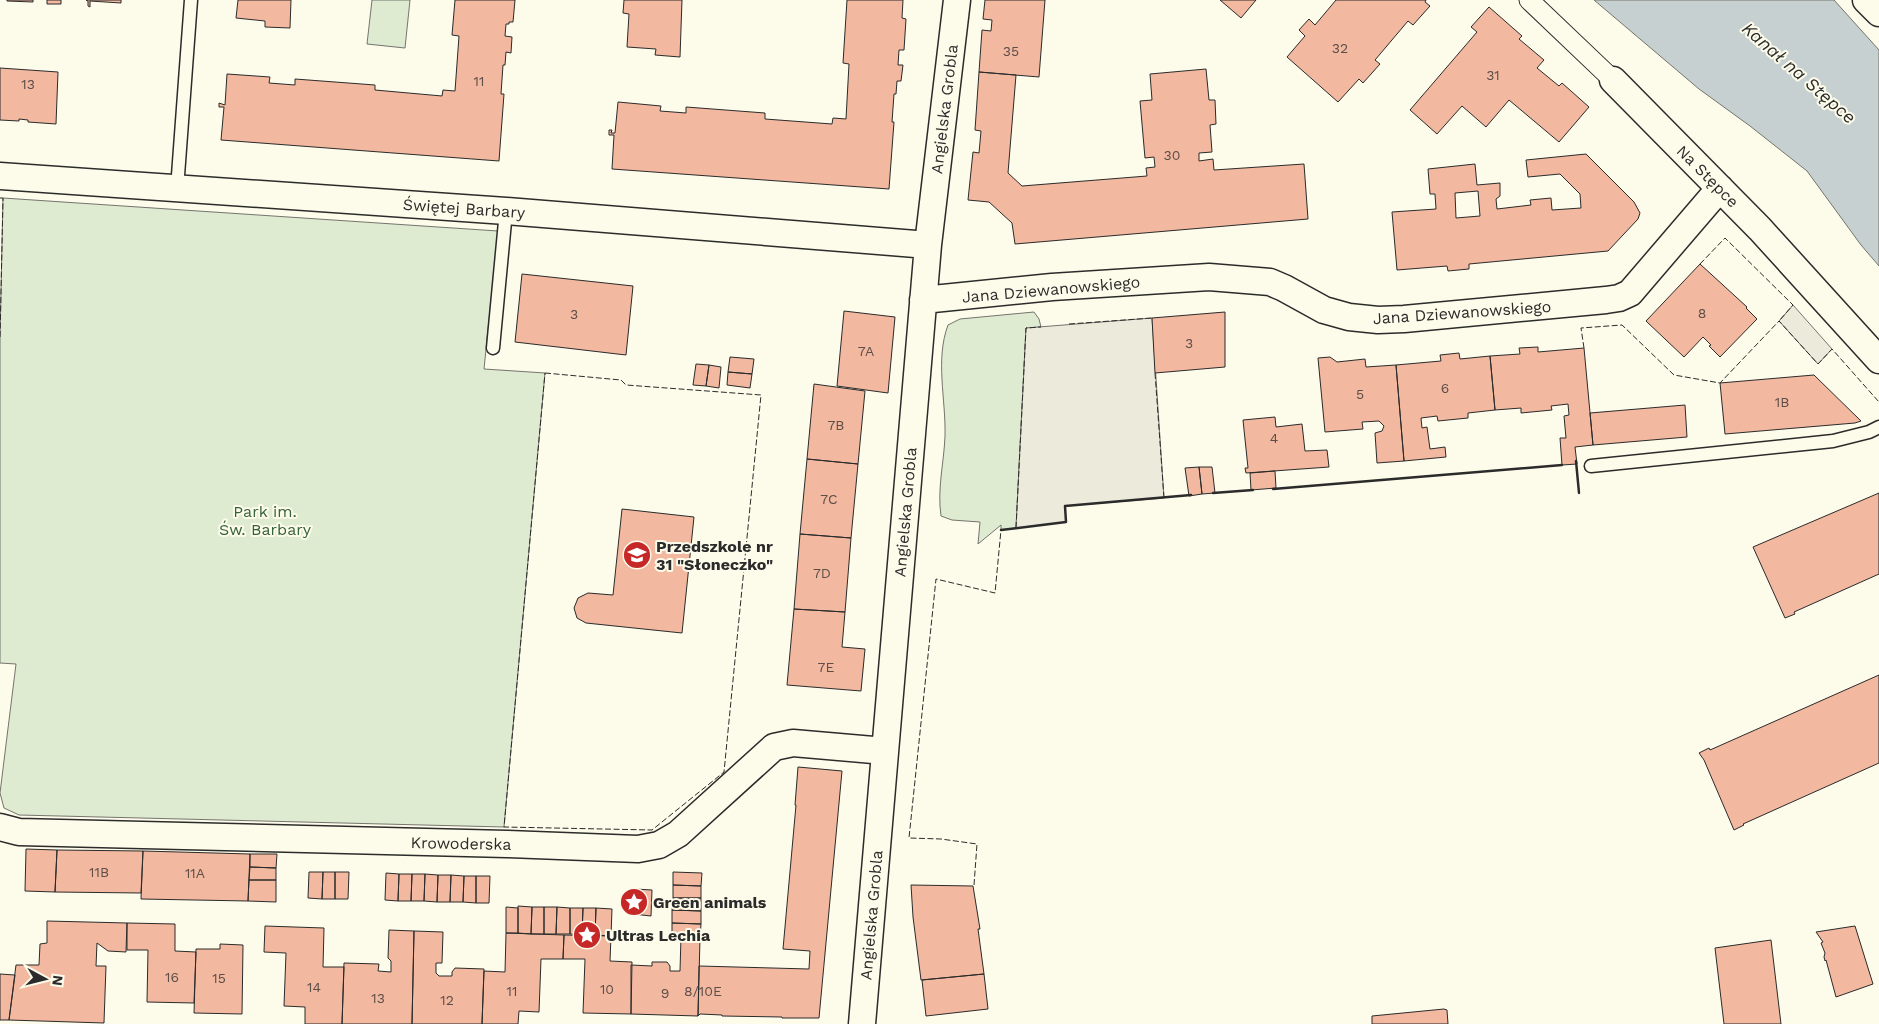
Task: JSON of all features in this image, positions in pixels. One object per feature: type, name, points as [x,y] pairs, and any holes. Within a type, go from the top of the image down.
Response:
[{"type":"street","name":"Angielska Grobla","points":[[862,1024],[928,245],[958,0]]},
{"type":"street","name":"Na Stępce","points":[[1529,0],[1613,80],[1760,228],[1879,360]]},
{"type":"street","points":[[1866,0],[1879,13]]},
{"type":"street","name":"Świętej Barbary","points":[[0,176],[506,211],[928,245]]},
{"type":"street","name":"Jana Dziewanowskiego","points":[[923,300],[1052,287],[1209,277],[1270,282],[1324,310],[1349,317],[1378,320],[1606,300],[1619,298],[1630,293],[1720,188]]},
{"type":"street","name":"Krowoderska","points":[[0,827],[18,832],[498,844],[638,850],[659,845],[678,834],[774,747],[792,743],[885,751]]},
{"type":"lane","points":[[177,189],[190,0]]},
{"type":"lane","points":[[493,348],[506,211]]},
{"type":"lane","points":[[1592,466],[1833,441],[1869,432],[1879,427]]},
{"type":"green space","points":[[372,0],[410,0],[405,48],[367,44]]},
{"type":"green space","name":"Park im. Św. Barbary","points":[[3,198],[498,231],[484,369],[545,373],[504,827],[19,815],[4,808],[0,793],[16,664],[0,663],[0,339]]},
{"type":"green space","points":[[1034,312],[1039,319],[1041,327],[1026,328],[1016,528],[1001,530],[1001,525],[978,544],[980,522],[952,520],[941,516],[940,486],[945,436],[942,380],[944,338],[948,325],[960,319]]},
{"type":"shaded area","points":[[1793,305],[1832,349],[1818,364],[1779,321]]},
{"type":"shaded area","points":[[1152,318],[1164,498],[1065,506],[1066,522],[1016,528],[1026,328]]},
{"type":"water","name":"Kanał na Stępce","points":[[1594,0],[1834,0],[1879,50],[1879,266],[1861,245],[1807,171],[1699,89]]},
{"type":"building","points":[[33,0],[33,2],[7,1]]},
{"type":"building","points":[[47,0],[61,0],[61,4],[47,4]]},
{"type":"building","points":[[86,0],[121,0],[121,3],[90,1],[90,7]]},
{"type":"building","points":[[238,0],[291,0],[290,28],[265,27],[265,21],[236,18]]},
{"type":"building","points":[[455,0],[515,0],[513,22],[506,24],[505,36],[512,37],[511,53],[506,52],[505,65],[503,65],[501,94],[504,94],[499,161],[221,140],[224,107],[219,107],[219,103],[225,105],[227,74],[270,77],[269,83],[295,85],[295,79],[375,85],[375,90],[442,96],[443,90],[455,91],[459,36],[452,35]]},
{"type":"building","points":[[624,0],[682,0],[680,57],[655,55],[656,49],[627,47],[629,14],[623,13]]},
{"type":"building","points":[[847,0],[903,0],[902,18],[906,19],[904,50],[899,50],[898,65],[903,65],[901,81],[897,81],[896,94],[894,94],[889,189],[612,169],[614,135],[609,135],[609,130],[612,130],[611,133],[615,133],[618,102],[661,106],[660,111],[686,113],[686,107],[765,113],[765,119],[832,124],[833,118],[846,119],[849,64],[843,63]]},
{"type":"building","points":[[985,0],[1045,0],[1039,77],[979,72],[982,30],[991,31],[992,20],[983,19]]},
{"type":"building","points":[[1220,0],[1256,0],[1241,18]]},
{"type":"building","points":[[1336,0],[1426,0],[1425,2],[1430,6],[1413,25],[1408,21],[1375,60],[1380,64],[1363,83],[1359,79],[1338,102],[1287,57],[1305,36],[1299,30],[1309,19],[1315,25]]},
{"type":"building","points":[[1489,7],[1522,36],[1519,39],[1544,60],[1537,68],[1559,86],[1562,83],[1589,107],[1559,142],[1509,100],[1486,127],[1462,106],[1437,134],[1410,110],[1477,32],[1471,27]]},
{"type":"building","points":[[0,68],[58,72],[56,124],[28,122],[28,120],[19,119],[19,121],[0,120]]},
{"type":"building","points":[[1206,69],[1209,100],[1215,100],[1216,124],[1210,125],[1212,152],[1199,153],[1199,161],[1213,159],[1214,170],[1304,164],[1308,219],[1015,244],[1012,223],[989,202],[968,200],[973,152],[979,153],[981,131],[975,130],[979,72],[1016,75],[1008,173],[1022,186],[1147,176],[1146,168],[1155,167],[1154,157],[1145,158],[1140,101],[1152,100],[1150,74]]},
{"type":"building","points":[[1586,154],[1634,202],[1640,213],[1638,219],[1608,251],[1469,264],[1469,269],[1448,271],[1447,266],[1397,270],[1392,212],[1436,209],[1435,194],[1430,194],[1428,169],[1475,164],[1477,185],[1500,183],[1500,196],[1496,199],[1497,209],[1531,205],[1530,200],[1551,198],[1552,210],[1581,208],[1580,194],[1560,174],[1528,177],[1526,160]],"holes":[[[1478,191],[1480,216],[1456,218],[1455,193]]]},
{"type":"building","points":[[1700,264],[1747,307],[1757,319],[1720,357],[1703,337],[1684,357],[1646,321]]},
{"type":"building","points":[[522,274],[633,286],[626,355],[515,342]]},
{"type":"building","points":[[844,311],[895,317],[888,393],[837,386]]},
{"type":"building","points":[[1225,312],[1225,367],[1155,373],[1152,318]]},
{"type":"building","points":[[1538,347],[1538,352],[1584,348],[1593,445],[1575,447],[1577,464],[1562,465],[1560,438],[1566,438],[1564,416],[1569,415],[1568,404],[1551,406],[1552,410],[1521,413],[1521,408],[1495,410],[1490,356],[1520,354],[1519,348]]},
{"type":"building","points":[[1459,353],[1460,359],[1490,356],[1495,410],[1468,413],[1468,418],[1438,421],[1437,416],[1421,418],[1422,428],[1427,427],[1430,449],[1445,447],[1446,457],[1404,461],[1396,365],[1441,361],[1440,355]]},
{"type":"building","points":[[730,357],[754,359],[752,374],[728,372]]},
{"type":"building","points":[[1330,357],[1337,362],[1365,359],[1366,367],[1396,365],[1404,461],[1377,463],[1375,433],[1382,431],[1384,426],[1379,421],[1362,422],[1363,429],[1325,432],[1318,358]]},
{"type":"building","points":[[696,364],[709,365],[706,386],[693,385]]},
{"type":"building","points":[[709,365],[721,367],[719,388],[706,386]]},
{"type":"building","points":[[728,372],[752,374],[750,388],[727,385]]},
{"type":"building","points":[[1814,375],[1861,421],[1725,434],[1720,383]]},
{"type":"building","points":[[814,384],[865,391],[858,464],[807,459]]},
{"type":"building","points":[[1685,405],[1687,437],[1593,445],[1590,413]]},
{"type":"building","points":[[1275,417],[1276,427],[1302,424],[1305,451],[1327,450],[1329,467],[1246,473],[1245,468],[1248,468],[1243,420]]},
{"type":"building","points":[[807,459],[858,464],[851,538],[800,534]]},
{"type":"building","points":[[1199,467],[1212,467],[1215,493],[1202,494]]},
{"type":"building","points":[[1199,467],[1202,494],[1189,496],[1185,468]]},
{"type":"building","points":[[1275,471],[1276,488],[1251,490],[1250,473]]},
{"type":"building","points":[[1879,493],[1879,574],[1794,612],[1795,614],[1785,618],[1753,547]]},
{"type":"building","points":[[622,509],[694,517],[682,633],[586,623],[577,618],[574,608],[578,598],[588,593],[613,595]]},
{"type":"building","points":[[800,534],[851,538],[845,612],[794,609]]},
{"type":"building","points":[[794,609],[845,612],[842,647],[865,649],[861,691],[787,685]]},
{"type":"building","points":[[1879,675],[1879,763],[1743,824],[1734,830],[1704,760],[1699,753],[1709,748],[1710,750]]},
{"type":"building","points":[[798,767],[842,771],[819,1018],[700,1014],[698,1016],[699,966],[809,969],[810,951],[783,949]]},
{"type":"building","points":[[26,849],[57,850],[55,892],[25,891]]},
{"type":"building","points":[[57,850],[143,851],[141,893],[55,892]]},
{"type":"building","points":[[143,851],[250,854],[248,901],[141,899]]},
{"type":"building","points":[[250,854],[277,854],[276,868],[250,867]]},
{"type":"building","points":[[250,867],[276,868],[276,880],[249,880]]},
{"type":"building","points":[[309,872],[323,872],[322,899],[308,898]]},
{"type":"building","points":[[323,872],[335,872],[335,899],[322,899]]},
{"type":"building","points":[[335,872],[349,872],[348,899],[335,899]]},
{"type":"building","points":[[673,872],[702,873],[701,886],[673,885]]},
{"type":"building","points":[[386,873],[399,874],[398,901],[385,900]]},
{"type":"building","points":[[399,874],[412,874],[411,901],[398,901]]},
{"type":"building","points":[[412,874],[425,874],[424,901],[411,901]]},
{"type":"building","points":[[425,874],[438,875],[437,902],[424,901]]},
{"type":"building","points":[[438,875],[451,875],[450,902],[437,902]]},
{"type":"building","points":[[451,875],[464,876],[463,902],[450,902]]},
{"type":"building","points":[[464,876],[476,876],[476,903],[463,902]]},
{"type":"building","points":[[476,876],[490,876],[489,903],[476,903]]},
{"type":"building","points":[[249,880],[276,880],[276,902],[248,901]]},
{"type":"building","points":[[673,885],[701,886],[701,898],[673,898]]},
{"type":"building","points":[[911,885],[973,886],[980,929],[978,929],[984,974],[921,980]]},
{"type":"building","points":[[635,889],[652,890],[651,916],[633,914]]},
{"type":"building","points":[[673,898],[701,898],[701,911],[672,910]]},
{"type":"building","points":[[518,906],[532,907],[531,934],[518,933]]},
{"type":"building","points":[[506,907],[518,908],[518,933],[506,933]]},
{"type":"building","points":[[532,907],[544,907],[544,934],[531,934]]},
{"type":"building","points":[[544,907],[557,907],[556,934],[544,934]]},
{"type":"building","points":[[557,907],[570,908],[570,934],[556,934]]},
{"type":"building","points":[[570,908],[583,908],[582,935],[570,934]]},
{"type":"building","points":[[583,908],[596,908],[595,935],[582,935]]},
{"type":"building","points":[[596,908],[612,909],[611,936],[595,935]]},
{"type":"building","points":[[672,910],[701,911],[701,924],[672,923]]},
{"type":"building","points":[[47,921],[127,923],[126,952],[108,951],[97,943],[96,966],[106,966],[104,1023],[9,1020],[16,965],[39,965],[40,944],[47,943]]},
{"type":"building","points":[[127,923],[175,924],[175,951],[196,952],[194,1003],[147,1002],[148,950],[127,950]]},
{"type":"building","points":[[672,923],[701,924],[700,938],[672,937]]},
{"type":"building","points":[[265,926],[324,928],[323,967],[344,967],[342,1024],[305,1024],[305,1007],[284,1006],[286,953],[264,952]]},
{"type":"building","points":[[1855,926],[1873,984],[1836,997],[1824,957],[1825,953],[1821,943],[1823,942],[1816,932]]},
{"type":"building","points":[[389,930],[414,931],[412,1024],[342,1024],[344,963],[379,964],[378,971],[391,972],[391,961],[388,958]]},
{"type":"building","points":[[414,931],[443,932],[442,963],[436,963],[436,973],[439,976],[452,976],[455,968],[484,969],[482,1024],[412,1024]]},
{"type":"building","points":[[506,933],[564,935],[563,959],[541,959],[539,1012],[519,1011],[518,1024],[482,1024],[484,971],[505,972]]},
{"type":"building","points":[[564,935],[611,936],[610,961],[632,962],[631,1014],[583,1013],[585,959],[563,959]]},
{"type":"building","points":[[681,937],[700,938],[698,1016],[631,1014],[631,965],[652,966],[652,962],[667,962],[670,966],[670,971],[680,971]]},
{"type":"building","points":[[1771,940],[1781,1024],[1724,1024],[1715,948]]},
{"type":"building","points":[[220,944],[243,945],[242,1014],[194,1013],[196,949],[220,949]]},
{"type":"building","points":[[0,974],[15,975],[9,1020],[0,1020]]},
{"type":"building","points":[[984,974],[988,1009],[926,1016],[922,980]]},
{"type":"building","points":[[1447,1010],[1448,1024],[1372,1024],[1372,1016]]},
{"type":"fence","points":[[0,198],[3,198],[0,339]]},
{"type":"fence","points":[[1700,264],[1725,238],[1793,305],[1779,321]]},
{"type":"fence","points":[[1069,324],[1152,318]]},
{"type":"fence","points":[[1584,348],[1581,328],[1622,325],[1674,375],[1720,383],[1779,321],[1818,364],[1832,349],[1879,402]]},
{"type":"fence","points":[[1016,528],[1026,328],[1041,327]]},
{"type":"fence","points":[[545,373],[621,380],[626,385],[761,395],[724,772],[652,830],[504,827],[545,373]]},
{"type":"fence","points":[[1155,373],[1164,498]]},
{"type":"fence","points":[[974,885],[977,844],[941,839],[909,838],[936,579],[995,593],[1001,530]]},
{"type":"wall","points":[[1576,461],[1579,493]]},
{"type":"wall","points":[[1273,489],[1562,465]]},
{"type":"wall","points":[[1213,493],[1253,490]]},
{"type":"wall","points":[[1001,530],[1066,522],[1065,506],[1191,495]]},
{"type":"place","name":"Przedszkole nr 31 \"Słoneczko\"","points":[[637,555]]},
{"type":"place","name":"Green animals","points":[[634,902]]},
{"type":"place","name":"Ultras Lechia","points":[[587,935]]}]
